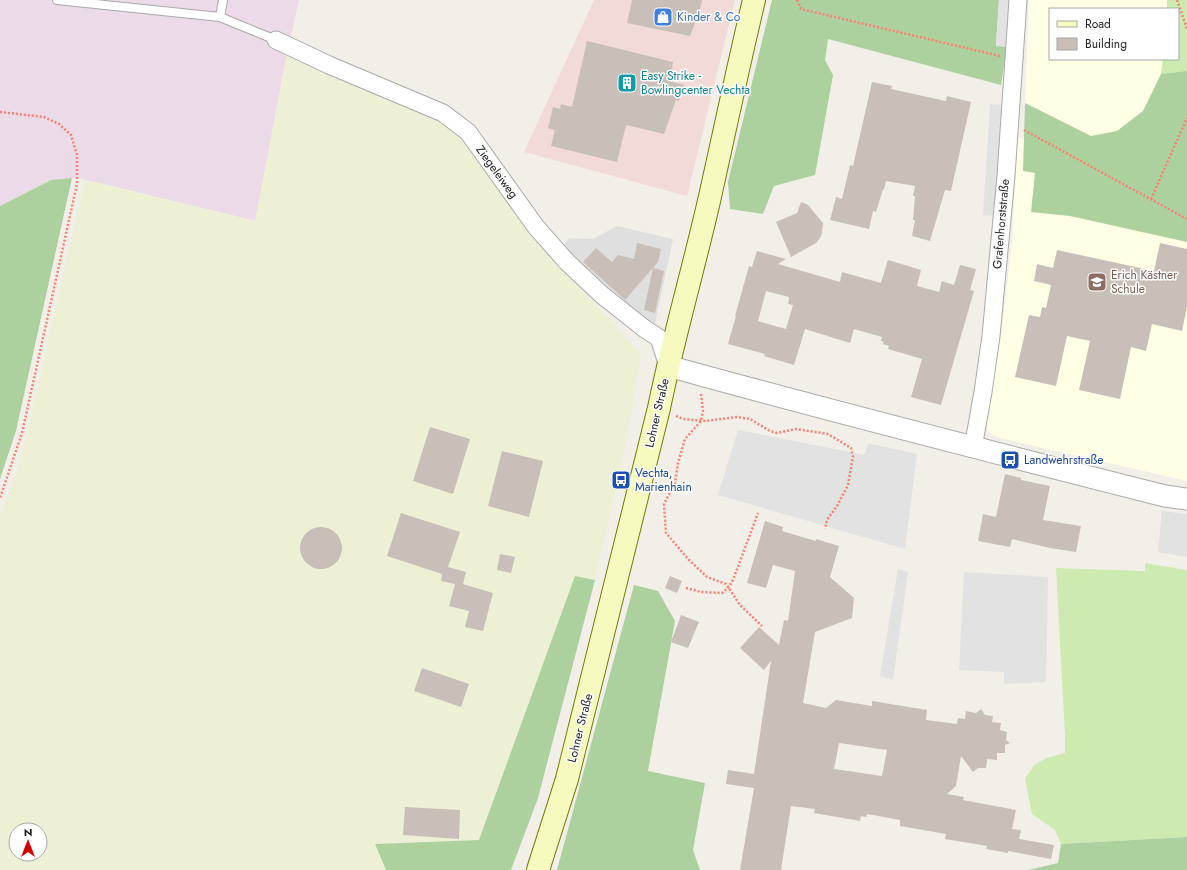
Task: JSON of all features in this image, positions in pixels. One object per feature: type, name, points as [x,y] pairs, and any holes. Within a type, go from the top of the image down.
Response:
[{"type":"main road","name":"Lohner Straße","points":[[538,870],[567,779],[709,202],[754,0]]},
{"type":"street","name":"Grafenhorststraße","points":[[973,448],[991,336],[1010,122],[1018,0]]},
{"type":"street","name":"Ziegeleiweg","points":[[276,40],[329,65],[443,112],[468,132],[536,227],[567,262],[602,295],[645,329],[659,338],[668,366]]},
{"type":"street","points":[[668,366],[973,448],[1165,496],[1187,499]]},
{"type":"lane","points":[[57,0],[220,17],[276,40]]},
{"type":"lane","points":[[220,17],[223,0]]},
{"type":"path","points":[[797,0],[801,9],[1014,60]]},
{"type":"path","points":[[1177,0],[1187,29]]},
{"type":"path","points":[[0,112],[44,117],[59,124],[71,135],[77,155],[77,184],[22,433],[0,498]]},
{"type":"path","points":[[1151,199],[1187,118]]},
{"type":"path","points":[[1010,122],[1187,219]]},
{"type":"path","points":[[706,376],[701,393],[703,411],[701,421],[685,439],[678,463],[675,483],[664,504],[666,533],[689,560],[707,577],[726,584],[740,605],[762,626]]},
{"type":"path","points":[[659,408],[683,419],[706,421],[737,417],[750,419],[770,431],[777,433],[796,429],[828,434],[851,448],[853,456],[848,485],[837,506],[827,520],[825,529]]},
{"type":"path","points":[[686,588],[701,592],[722,593],[728,588],[733,580],[758,513]]},
{"type":"shaded area","points":[[0,0],[299,0],[287,53],[256,221],[78,178],[51,180],[0,206]]},
{"type":"shaded area","points":[[594,0],[735,0],[687,196],[524,152]]},
{"type":"shaded area","points":[[999,0],[1011,0],[1007,47],[996,46]]},
{"type":"shaded area","points":[[1029,0],[1167,0],[1167,8],[1049,8],[1049,60],[1163,60],[1161,74],[1143,111],[1117,131],[1091,136],[1025,103]]},
{"type":"shaded area","points":[[287,53],[433,115],[465,140],[538,241],[641,354],[626,445],[595,580],[575,577],[479,840],[376,844],[386,870],[0,870],[0,516],[19,467],[84,183],[95,182],[255,221]]},
{"type":"shaded area","points":[[990,104],[1004,105],[996,216],[983,215]]},
{"type":"shaded area","name":"Erich Kästner Schule","points":[[1019,137],[1187,224],[1187,481],[1000,438],[994,436],[987,428],[986,415],[1002,330],[1013,233],[1015,160]]},
{"type":"shaded area","points":[[617,226],[673,239],[655,324],[641,316],[604,288],[561,249],[569,238],[593,239]]},
{"type":"shaded area","points":[[738,430],[865,455],[868,443],[917,454],[905,549],[718,495]]},
{"type":"shaded area","points":[[1162,511],[1187,514],[1187,557],[1158,552]]},
{"type":"shaded area","points":[[898,569],[908,572],[893,680],[880,676]]},
{"type":"shaded area","points":[[964,572],[1048,577],[1046,682],[1004,684],[1004,672],[959,670]]},
{"type":"green space","points":[[772,0],[999,0],[996,45],[1007,47],[1001,85],[828,39],[825,60],[833,75],[815,175],[774,186],[763,214],[730,209],[728,182]]},
{"type":"green space","points":[[1167,0],[1187,0],[1187,71],[1161,74],[1163,60],[1179,60],[1179,8],[1167,8]]},
{"type":"green space","points":[[1187,71],[1187,242],[1070,216],[1031,212],[1035,173],[1023,171],[1025,103],[1091,136],[1117,131],[1143,111],[1161,74]]},
{"type":"green space","points":[[72,178],[16,431],[0,479],[0,206],[51,180]]},
{"type":"green space","points":[[1145,563],[1187,570],[1187,837],[1061,844],[1055,830],[1032,814],[1025,779],[1034,765],[1047,758],[1065,753],[1056,568],[1145,571]]},
{"type":"green space","points":[[575,576],[595,580],[538,798],[511,870],[386,870],[375,844],[479,840]]},
{"type":"green space","points":[[634,585],[658,591],[675,621],[648,771],[705,783],[693,850],[700,870],[557,870]]},
{"type":"green space","points":[[1187,837],[1187,870],[1028,870],[1058,863],[1061,844]]},
{"type":"building","name":"Kinder & Co","points":[[632,0],[702,0],[700,10],[690,36],[627,23]]},
{"type":"building","name":"Easy Strike - Bowlingcenter Vechta","points":[[587,41],[673,62],[670,81],[684,85],[679,101],[676,100],[664,134],[626,125],[617,162],[551,146],[555,130],[548,128],[553,107],[560,109],[561,104],[572,107]]},
{"type":"building","points":[[872,82],[892,86],[891,89],[946,101],[947,96],[971,102],[951,191],[945,190],[930,241],[912,236],[915,220],[913,220],[915,196],[913,196],[915,186],[886,181],[876,212],[873,211],[869,229],[830,220],[836,197],[842,199],[850,165],[853,166]]},
{"type":"building","points":[[801,202],[808,205],[823,223],[822,233],[816,243],[791,257],[776,222],[797,213]]},
{"type":"building","points":[[637,243],[661,249],[658,262],[625,300],[583,262],[596,248],[612,262],[618,255],[634,259]]},
{"type":"building","points":[[1160,243],[1187,249],[1187,307],[1182,331],[1152,324],[1146,351],[1131,347],[1120,399],[1079,390],[1090,341],[1067,336],[1056,386],[1015,377],[1029,315],[1040,317],[1042,307],[1046,308],[1051,285],[1034,281],[1037,264],[1053,268],[1057,250],[1154,271]]},
{"type":"building","points":[[757,251],[786,259],[778,264],[840,282],[842,272],[881,283],[888,260],[921,270],[917,286],[939,292],[942,281],[954,285],[960,265],[976,269],[970,290],[974,291],[941,405],[911,397],[922,359],[888,349],[889,346],[883,344],[884,342],[881,341],[882,337],[854,329],[850,343],[805,329],[794,365],[764,356],[765,354],[728,344],[749,266],[752,267]],"holes":[[[766,291],[789,297],[788,304],[793,305],[786,329],[758,321]]]},
{"type":"building","points":[[653,268],[664,271],[655,313],[644,310]]},
{"type":"building","points":[[430,427],[470,439],[453,494],[413,481]]},
{"type":"building","points":[[502,451],[543,461],[529,517],[488,506]]},
{"type":"building","points":[[1005,474],[1021,478],[1021,480],[1050,486],[1043,520],[1081,526],[1076,552],[1050,548],[1012,539],[1010,547],[978,541],[983,514],[996,517]]},
{"type":"building","points":[[401,513],[460,532],[448,567],[466,572],[463,584],[493,593],[483,631],[465,627],[469,611],[449,606],[455,584],[441,581],[442,574],[387,556]]},
{"type":"building","points":[[765,521],[783,527],[782,531],[839,546],[830,577],[854,598],[852,618],[815,632],[803,703],[826,708],[836,700],[872,706],[872,701],[927,710],[926,720],[957,724],[958,718],[965,719],[966,711],[976,713],[981,709],[985,715],[993,716],[992,722],[1001,723],[1000,730],[1007,732],[1006,740],[1010,743],[1005,745],[1005,753],[997,753],[997,760],[987,759],[986,768],[978,768],[973,772],[961,756],[956,786],[947,794],[964,797],[963,800],[1016,810],[1012,829],[1021,830],[1019,839],[1054,845],[1051,859],[1008,851],[1008,853],[986,849],[987,846],[945,839],[946,834],[900,826],[900,820],[867,814],[866,817],[861,816],[860,821],[814,813],[815,809],[791,806],[781,870],[740,870],[754,788],[726,784],[728,770],[754,774],[771,661],[764,670],[740,648],[759,627],[779,645],[784,620],[788,621],[795,571],[773,565],[766,588],[747,583]],"holes":[[[839,743],[887,750],[882,776],[834,769]]]},
{"type":"building","points":[[317,527],[325,527],[333,530],[339,536],[342,548],[339,560],[333,566],[325,569],[317,569],[309,566],[303,560],[300,552],[300,544],[303,536],[309,530]]},
{"type":"building","points":[[500,554],[515,557],[511,573],[497,570]]},
{"type":"building","points":[[670,576],[682,581],[677,593],[665,588]]},
{"type":"building","points":[[681,615],[699,622],[688,648],[671,642]]},
{"type":"building","points":[[422,668],[469,684],[461,707],[414,691]]},
{"type":"building","points":[[405,807],[460,810],[459,839],[403,835]]},
{"type":"place","name":"Kinder & Co","points":[[663,17]]},
{"type":"place","name":"Easy Strike - Bowlingcenter Vechta","points":[[627,83]]},
{"type":"place","name":"Erich Kästner Schule","points":[[1097,282]]},
{"type":"place","name":"Landwehrstraße","points":[[1010,460]]},
{"type":"place","name":"Vechta, Marienhain","points":[[621,480]]}]
